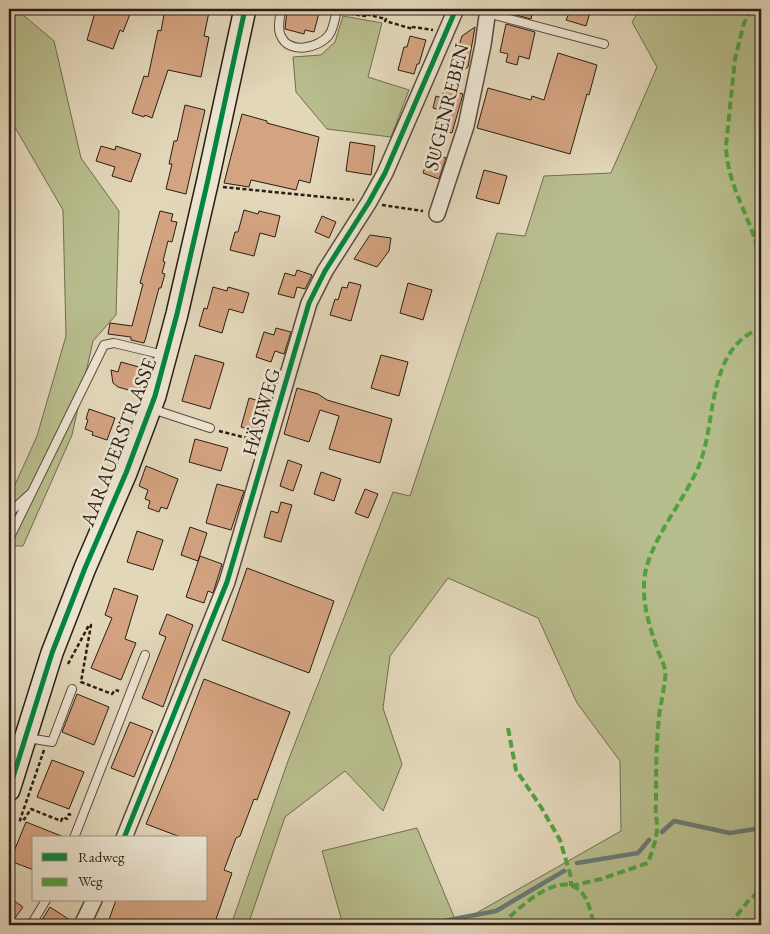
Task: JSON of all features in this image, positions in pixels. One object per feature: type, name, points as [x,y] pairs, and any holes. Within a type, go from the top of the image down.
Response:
[{"type":"main road","name":"AARAUERSTRASSE","points":[[9,790],[45,674],[85,568],[126,473],[150,409],[166,355],[207,184],[245,9]]},
{"type":"street","name":"HÄSIWEG","points":[[125,836],[227,582],[308,303],[325,271],[385,173],[456,9]]},
{"type":"street","name":"SUGENREBEN","points":[[430,212],[466,126],[484,45],[488,11]]},
{"type":"street","points":[[82,925],[93,902]]},
{"type":"lane","points":[[281,9],[279,21],[280,36],[288,44],[307,48],[317,45],[330,34],[337,9]]},
{"type":"lane","points":[[488,11],[604,44]]},
{"type":"lane","points":[[9,539],[104,345],[114,343],[166,355]]},
{"type":"lane","points":[[150,409],[210,428]]},
{"type":"lane","points":[[9,513],[33,491]]},
{"type":"lane","points":[[75,836],[145,655]]},
{"type":"lane","points":[[26,737],[52,742],[72,689]]},
{"type":"lane","points":[[31,925],[45,902]]},
{"type":"path","points":[[341,9],[353,11],[352,14],[365,16],[365,14],[386,18],[385,21],[413,29],[414,27],[446,33]]},
{"type":"path","points":[[232,187],[354,200]]},
{"type":"path","points":[[375,204],[430,212]]},
{"type":"path","points":[[210,428],[267,444]]},
{"type":"path","points":[[45,674],[60,678],[89,625],[91,625],[81,682],[112,694],[114,690],[118,692],[120,686],[130,690]]},
{"type":"path","points":[[47,741],[20,820],[23,821],[31,809],[61,821],[63,817],[67,819],[69,814],[82,820]]},
{"type":"green space","points":[[9,9],[16,9],[54,41],[81,158],[119,211],[116,315],[93,341],[72,435],[23,546],[9,546],[9,498],[37,436],[66,336],[63,210],[9,117]]},
{"type":"green space","points":[[640,9],[761,9],[761,925],[343,925],[322,851],[417,828],[457,924],[621,831],[620,761],[577,703],[538,618],[448,578],[390,656],[383,708],[402,764],[383,811],[345,771],[285,817],[248,925],[231,925],[288,761],[393,492],[410,496],[497,233],[525,236],[544,176],[611,173],[657,67],[632,22]]},
{"type":"green space","points":[[343,16],[382,23],[368,77],[409,90],[391,137],[327,129],[296,92],[293,57],[321,55],[335,42]]},
{"type":"building","points":[[96,9],[132,9],[123,32],[120,30],[113,49],[87,40]]},
{"type":"building","points":[[165,9],[193,9],[209,12],[204,36],[209,37],[201,77],[168,70],[152,118],[145,115],[144,117],[132,113],[144,76],[148,77],[158,30],[161,31]]},
{"type":"building","points":[[287,9],[320,9],[314,32],[305,30],[304,34],[285,29]]},
{"type":"building","points":[[510,9],[533,9],[531,19],[509,13]]},
{"type":"building","points":[[571,9],[591,9],[586,26],[566,20]]},
{"type":"building","points":[[506,24],[535,32],[529,59],[519,56],[517,65],[506,62],[508,54],[500,52]]},
{"type":"building","points":[[475,27],[468,67],[462,71],[455,70],[454,62],[462,36]]},
{"type":"building","points":[[410,36],[426,40],[414,74],[398,70],[404,47],[407,47]]},
{"type":"building","points":[[558,53],[597,65],[570,154],[477,128],[488,88],[531,100],[532,96],[544,100]]},
{"type":"building","points":[[444,89],[463,94],[452,133],[438,129],[443,111],[433,108],[436,96],[442,98]]},
{"type":"building","points":[[185,105],[205,110],[186,194],[166,189],[172,164],[169,164],[174,141],[177,141]]},
{"type":"building","points":[[242,114],[319,137],[310,183],[299,180],[296,190],[251,180],[249,187],[224,183]]},
{"type":"building","points":[[350,142],[375,146],[371,175],[346,171]]},
{"type":"building","points":[[101,146],[115,150],[116,146],[141,154],[131,182],[112,176],[115,167],[96,161]]},
{"type":"building","points":[[430,152],[446,158],[439,179],[423,173]]},
{"type":"building","points":[[484,170],[507,176],[499,204],[476,198]]},
{"type":"building","points":[[244,210],[258,214],[259,211],[280,216],[275,237],[260,233],[254,256],[230,250],[235,232],[238,232]]},
{"type":"building","points":[[160,211],[173,214],[171,221],[177,222],[172,242],[168,241],[163,261],[165,262],[162,273],[165,274],[161,288],[159,288],[144,343],[131,340],[131,337],[108,334],[110,323],[132,326],[143,284],[140,283]]},
{"type":"building","points":[[322,216],[336,222],[329,238],[315,232]]},
{"type":"building","points":[[370,235],[391,238],[389,251],[377,267],[354,259]]},
{"type":"building","points":[[297,270],[312,275],[305,289],[297,287],[294,298],[278,294],[285,273],[295,276]]},
{"type":"building","points":[[349,282],[361,285],[351,321],[330,315],[335,299],[338,300],[342,287],[347,288]]},
{"type":"building","points":[[408,283],[432,290],[423,320],[400,313]]},
{"type":"building","points":[[213,287],[227,291],[228,287],[249,293],[243,313],[229,309],[222,333],[199,326],[204,308],[207,309]]},
{"type":"building","points":[[276,328],[291,332],[284,354],[275,351],[271,362],[256,357],[264,332],[274,335]]},
{"type":"building","points":[[195,355],[224,363],[210,409],[182,401]]},
{"type":"building","points":[[381,355],[408,362],[399,396],[371,388]]},
{"type":"building","points":[[121,362],[146,369],[139,393],[118,387],[113,383],[111,370],[118,372]]},
{"type":"building","points":[[297,388],[318,394],[327,400],[392,419],[380,463],[329,449],[339,416],[320,410],[309,442],[284,434]]},
{"type":"building","points":[[249,398],[266,403],[257,431],[241,427]]},
{"type":"building","points":[[89,409],[115,418],[107,440],[92,435],[93,432],[85,429]]},
{"type":"building","points":[[195,439],[228,448],[221,471],[189,462]]},
{"type":"building","points":[[288,460],[302,465],[293,491],[280,486]]},
{"type":"building","points":[[146,466],[178,479],[167,509],[161,507],[159,512],[148,508],[150,501],[145,499],[148,490],[139,486]]},
{"type":"building","points":[[321,472],[341,479],[334,501],[314,494]]},
{"type":"building","points":[[217,484],[244,491],[231,530],[206,523]]},
{"type":"building","points":[[365,489],[378,494],[368,518],[355,513]]},
{"type":"building","points":[[281,502],[292,505],[281,542],[264,537],[271,511],[278,513]]},
{"type":"building","points":[[190,527],[207,533],[198,561],[181,555]]},
{"type":"building","points":[[137,531],[163,540],[153,570],[127,562]]},
{"type":"building","points":[[200,556],[222,564],[213,593],[208,591],[204,603],[186,597]]},
{"type":"building","points":[[247,568],[334,601],[309,673],[222,640]]},
{"type":"building","points":[[114,588],[138,596],[125,639],[136,643],[121,680],[91,668],[112,618],[105,615]]},
{"type":"building","points":[[167,614],[193,625],[163,707],[142,698],[166,637],[159,634]]},
{"type":"building","points":[[204,679],[290,712],[257,800],[254,799],[240,836],[236,838],[224,870],[232,873],[214,925],[107,925],[115,902],[208,902],[208,836],[178,836],[146,824]]},
{"type":"building","points":[[77,694],[109,707],[94,745],[62,732]]},
{"type":"building","points":[[130,722],[153,731],[134,777],[111,768]]},
{"type":"building","points":[[52,760],[84,772],[69,809],[37,797]]},
{"type":"building","points":[[26,822],[61,836],[32,836],[32,869],[10,861]]},
{"type":"building","points":[[9,897],[23,907],[10,925],[9,925]]},
{"type":"building","points":[[50,907],[73,922],[73,925],[39,925]]},
{"type":"waterway","points":[[662,832],[674,821],[730,833],[761,828]]},
{"type":"waterway","points":[[577,863],[638,853],[649,840]]},
{"type":"waterway","points":[[423,925],[496,911],[564,871]]},
{"type":"marked path","points":[[752,9],[744,23],[735,59],[726,146],[733,184],[758,249],[761,293]]},
{"type":"marked path","points":[[571,886],[601,879],[648,863],[657,832],[657,739],[665,673],[646,609],[644,593],[646,570],[658,539],[694,477],[700,463],[707,438],[717,385],[726,360],[740,341],[761,329]]},
{"type":"marked path","points":[[508,728],[516,770],[560,840],[571,877],[571,886]]},
{"type":"marked path","points":[[501,925],[519,908],[543,891],[555,886],[567,885],[577,889],[586,899],[594,925]]},
{"type":"marked path","points":[[729,925],[749,900],[761,890]]},
{"type":"cycle path","points":[[9,790],[52,653],[85,568],[126,473],[155,396],[177,314],[245,9]]},
{"type":"cycle path","points":[[125,836],[227,582],[309,303],[325,271],[385,173],[456,9]]}]
